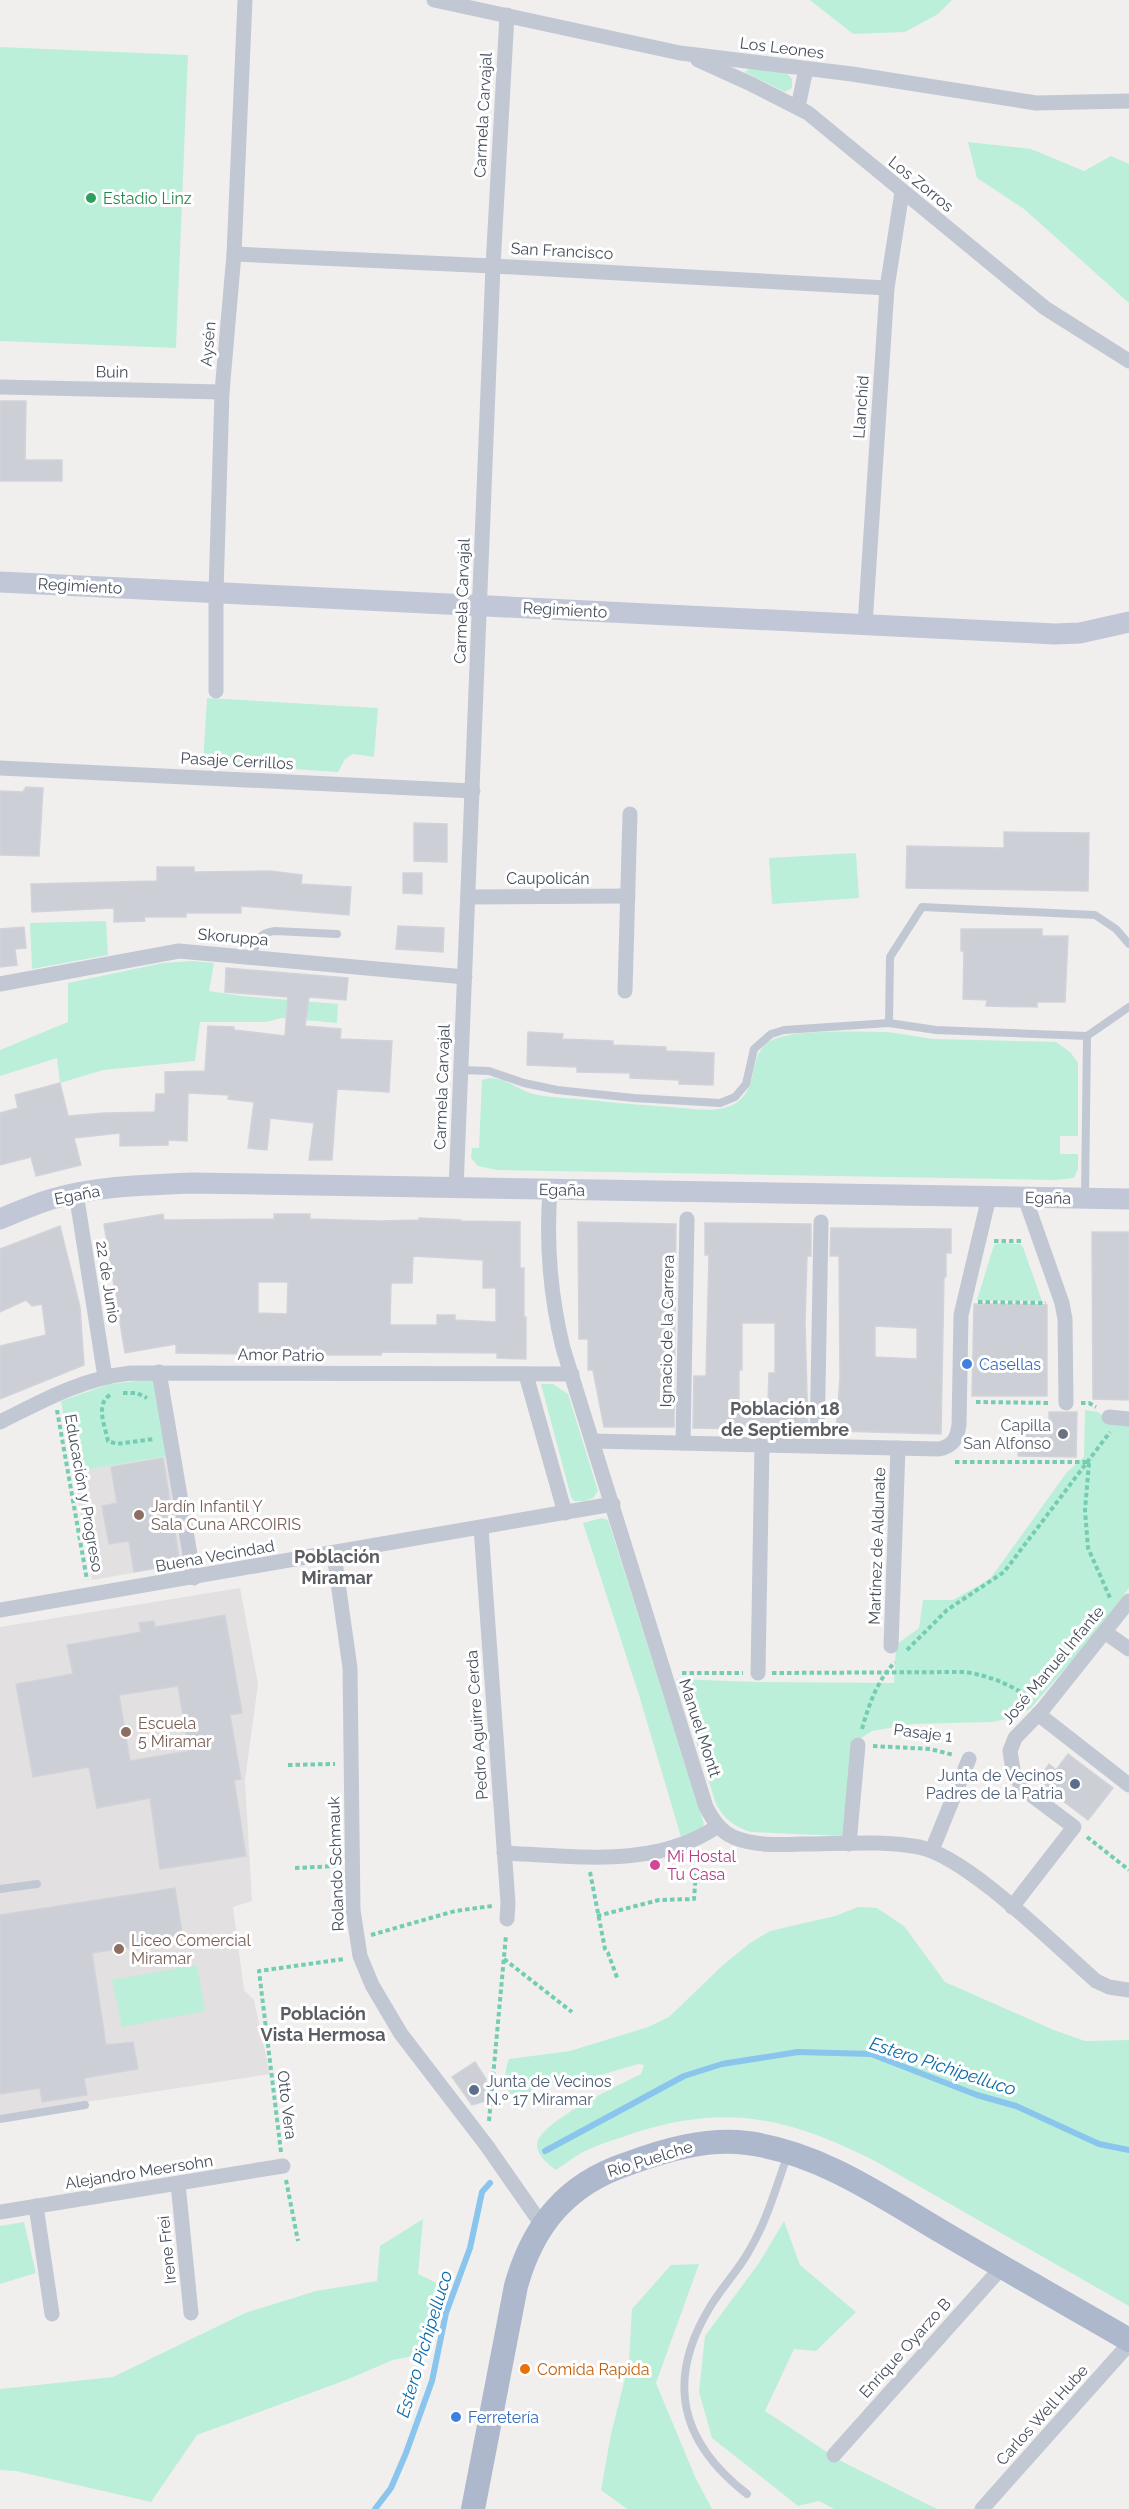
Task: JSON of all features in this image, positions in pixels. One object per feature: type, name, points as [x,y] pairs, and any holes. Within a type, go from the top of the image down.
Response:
[{"type":"main road","name":"Regimiento","points":[[0,582],[1055,634],[1080,633],[1129,622]]},
{"type":"main road","name":"Egaña","points":[[0,1219],[50,1199],[76,1193],[121,1187],[191,1183],[1129,1199]]},
{"type":"main road","name":"Río Puelche","points":[[473,2509],[516,2286],[528,2248],[542,2225],[561,2204],[592,2179],[617,2167],[663,2152],[706,2143],[735,2142],[788,2152],[852,2180],[1129,2340]]},
{"type":"street","name":"Aysén","points":[[216,691],[216,593],[222,392],[234,255],[244,0]]},
{"type":"street","name":"Los Leones","points":[[434,0],[680,53],[806,69],[1036,104],[1129,101]]},
{"type":"street","name":"Carmela Carvajal","points":[[456,1189],[493,266],[507,15]]},
{"type":"street","name":"Los Zorros","points":[[680,53],[798,107],[1045,308],[1129,361]]},
{"type":"street","points":[[798,107],[806,69]]},
{"type":"street","name":"Llanchid","points":[[865,625],[887,288],[902,192]]},
{"type":"street","name":"San Francisco","points":[[234,255],[493,266],[887,288]]},
{"type":"street","name":"Buin","points":[[0,387],[222,392]]},
{"type":"street","name":"Pasaje Cerrillos","points":[[0,768],[473,791]]},
{"type":"street","points":[[625,991],[630,814]]},
{"type":"street","name":"Caupolicán","points":[[468,897],[628,896]]},
{"type":"street","name":"Skoruppa","points":[[0,984],[179,951],[254,956],[465,977]]},
{"type":"street","name":"Manuel Montt","points":[[550,1190],[548,1227],[556,1322],[706,1807],[718,1826]]},
{"type":"street","name":"22 de Junio","points":[[76,1193],[105,1377]]},
{"type":"street","points":[[593,1441],[898,1448],[942,1455],[957,1437],[960,1402],[961,1315],[989,1197]]},
{"type":"street","points":[[1025,1198],[1062,1303],[1065,1319],[1066,1403]]},
{"type":"street","name":"Ignacio de la Carrera","points":[[683,1443],[687,1219]]},
{"type":"street","points":[[817,1446],[821,1222]]},
{"type":"street","points":[[159,1372],[194,1578]]},
{"type":"street","name":"Amor Patrio","points":[[0,1422],[54,1395],[105,1377],[159,1372],[572,1374]]},
{"type":"street","points":[[526,1375],[564,1513]]},
{"type":"street","points":[[1109,1417],[1127,1420]]},
{"type":"street","points":[[758,1673],[762,1445]]},
{"type":"street","name":"Martínez de Aldunate","points":[[898,1448],[898,1652]]},
{"type":"street","name":"Buena Vecindad","points":[[0,1610],[613,1504]]},
{"type":"street","name":"Pedro Aguirre Cerda","points":[[481,1528],[508,1911]]},
{"type":"street","name":"Rolando Schmauk","points":[[334,1554],[350,1668],[351,1865],[356,1939],[360,1956],[372,1985],[401,2034],[487,2146],[542,2225]]},
{"type":"street","name":"José Manuel Infante","points":[[1074,1827],[1022,1788],[1013,1770],[1010,1751],[1015,1738],[1041,1711],[1129,1601]]},
{"type":"street","points":[[1106,1632],[1129,1649]]},
{"type":"street","points":[[1041,1711],[1129,1785]]},
{"type":"street","points":[[849,1844],[858,1745]]},
{"type":"street","points":[[932,1850],[969,1759]]},
{"type":"street","points":[[504,1852],[587,1857],[641,1855],[694,1840],[718,1826],[732,1836],[763,1845],[890,1844],[932,1850],[953,1861],[1011,1907],[1096,1981],[1109,1987],[1129,1990]]},
{"type":"street","points":[[1011,1907],[1074,1827]]},
{"type":"street","name":"Alejandro Meersohn","points":[[0,2212],[283,2166]]},
{"type":"street","name":"Irene Frei","points":[[178,2184],[191,2313]]},
{"type":"street","points":[[36,2206],[52,2314]]},
{"type":"street","name":"Enrique Oyarzo B","points":[[834,2455],[1003,2266]]},
{"type":"street","name":"Carlos Well Hube","points":[[982,2509],[1129,2344]]},
{"type":"lane","points":[[889,1023],[890,957],[922,907],[1095,915],[1116,929],[1129,944]]},
{"type":"lane","points":[[254,956],[255,942],[266,932],[337,934]]},
{"type":"lane","points":[[461,1070],[489,1071],[524,1083],[557,1090],[634,1098],[720,1103],[740,1092],[748,1077],[754,1049],[771,1034],[800,1029],[889,1023],[936,1030],[1087,1036],[1129,1007]]},
{"type":"lane","points":[[1085,1198],[1087,1036]]},
{"type":"lane","points":[[0,1889],[37,1884]]},
{"type":"lane","points":[[0,2119],[85,2106]]},
{"type":"lane","points":[[747,2494],[721,2472],[696,2436],[686,2408],[683,2388],[684,2369],[709,2307],[741,2265],[759,2234],[788,2152]]},
{"type":"path","points":[[993,1241],[1023,1241]]},
{"type":"path","points":[[972,1302],[1048,1303]]},
{"type":"path","points":[[150,1403],[144,1395],[137,1393],[105,1397],[101,1406],[108,1441],[117,1444],[170,1436]]},
{"type":"path","name":"Educación y Progreso","points":[[54,1395],[90,1595]]},
{"type":"path","points":[[960,1402],[1089,1403]]},
{"type":"path","points":[[858,1745],[870,1701],[898,1652],[947,1610],[1004,1572],[1112,1430],[1127,1420]]},
{"type":"path","points":[[942,1455],[1089,1462]]},
{"type":"path","points":[[1089,1462],[1086,1510],[1088,1548],[1118,1616]]},
{"type":"path","points":[[884,1674],[965,1672],[986,1676],[1010,1685],[1041,1711]]},
{"type":"path","name":"Pasaje 1","points":[[858,1745],[930,1749],[969,1759]]},
{"type":"path","points":[[288,1765],[352,1764]]},
{"type":"path","points":[[1074,1827],[1129,1870]]},
{"type":"path","points":[[587,1857],[605,1949],[618,1980]]},
{"type":"path","points":[[597,1916],[659,1900],[694,1899],[697,1859]]},
{"type":"path","points":[[295,1868],[351,1865]]},
{"type":"path","points":[[356,1939],[455,1911],[508,1911],[487,2146]]},
{"type":"path","name":"Otto Vera","points":[[298,2241],[283,2166],[259,1971],[360,1956]]},
{"type":"path","points":[[504,1959],[572,2012]]},
{"type":"shaded area","points":[[167,1456],[185,1564],[92,1580],[73,1472]]},
{"type":"shaded area","points":[[240,1588],[258,1684],[245,1780],[252,1901],[233,1907],[244,1990],[254,2000],[270,2074],[0,2115],[0,1627]]},
{"type":"green space","points":[[810,0],[952,0],[938,14],[905,32],[853,34]]},
{"type":"green space","name":"Estadio Linz","points":[[0,47],[188,55],[176,348],[0,341]]},
{"type":"green space","points":[[751,68],[786,72],[792,79],[792,88],[785,92],[744,72]]},
{"type":"green space","points":[[968,142],[1031,149],[1084,171],[1111,156],[1129,164],[1129,303],[1024,209],[977,178]]},
{"type":"green space","points":[[207,698],[378,708],[374,757],[353,754],[345,759],[338,772],[203,763]]},
{"type":"green space","points":[[856,853],[859,898],[772,904],[769,858]]},
{"type":"green space","points":[[106,921],[108,955],[32,969],[30,923]]},
{"type":"green space","points":[[192,961],[214,963],[209,991],[338,1004],[337,1023],[282,1018],[266,1022],[200,1022],[195,1061],[103,1070],[60,1083],[57,1058],[0,1076],[0,1050],[68,1022],[68,983],[163,963]]},
{"type":"green space","points":[[888,1032],[933,1039],[1056,1042],[1071,1053],[1078,1063],[1078,1136],[1060,1136],[1060,1154],[1078,1154],[1078,1169],[1074,1178],[1056,1180],[497,1170],[478,1166],[471,1158],[472,1148],[479,1148],[482,1080],[489,1078],[502,1080],[526,1092],[549,1097],[711,1110],[736,1103],[744,1096],[761,1050],[776,1038],[806,1033]]},
{"type":"green space","points":[[995,1244],[1020,1244],[1023,1247],[1042,1301],[977,1300],[993,1248]]},
{"type":"green space","points":[[154,1379],[167,1456],[73,1472],[61,1401],[110,1384]]},
{"type":"green space","points":[[541,1384],[553,1384],[568,1394],[598,1491],[593,1498],[574,1501],[571,1497]]},
{"type":"green space","points":[[1085,1410],[1098,1412],[1107,1419],[1129,1421],[1129,1588],[1090,1640],[1030,1709],[1012,1718],[992,1722],[912,1724],[872,1731],[852,1744],[842,1836],[751,1832],[731,1822],[716,1804],[676,1679],[894,1683],[896,1645],[919,1628],[923,1600],[953,1600],[990,1579],[1067,1472],[1084,1457]]},
{"type":"green space","points":[[602,1518],[608,1520],[704,1824],[700,1831],[681,1837],[639,1695],[583,1523]]},
{"type":"green space","points":[[858,1907],[877,1908],[904,1926],[945,1982],[1054,2030],[1085,2041],[1129,2040],[1129,2306],[875,2161],[844,2146],[786,2125],[729,2117],[668,2124],[602,2144],[583,2152],[556,2170],[540,2155],[537,2144],[541,2135],[551,2125],[582,2104],[641,2074],[644,2065],[638,2064],[594,2077],[538,2085],[524,2099],[517,2102],[509,2092],[506,2082],[509,2059],[570,2051],[648,2027],[669,2017],[723,1965],[750,1943],[770,1931],[835,1916]]},
{"type":"green space","points":[[197,1965],[205,2011],[122,2027],[112,1980]]},
{"type":"green space","points":[[423,2219],[418,2274],[441,2285],[418,2355],[393,2360],[346,2380],[197,2435],[151,2502],[16,2471],[0,2470],[0,2389],[113,2377],[245,2313],[316,2291],[377,2281],[380,2246]]},
{"type":"green space","points":[[784,2221],[800,2265],[856,2312],[816,2351],[794,2349],[765,2411],[839,2460],[937,2509],[834,2509],[819,2501],[798,2506],[712,2438],[699,2392],[705,2336],[759,2263]]},
{"type":"green space","points":[[24,2222],[36,2273],[0,2284],[0,2226]]},
{"type":"green space","points":[[699,2264],[656,2383],[696,2479],[712,2509],[627,2509],[601,2490],[611,2434],[629,2362],[632,2309],[671,2265]]},
{"type":"building","points":[[0,401],[26,401],[25,460],[62,460],[62,481],[0,481]]},
{"type":"building","points":[[26,787],[43,788],[39,856],[0,855],[0,791],[23,792]]},
{"type":"building","points":[[414,823],[447,824],[447,862],[414,861]]},
{"type":"building","points":[[1004,832],[1089,833],[1088,891],[906,888],[907,846],[1004,848]]},
{"type":"building","points":[[157,867],[194,867],[194,872],[270,871],[302,875],[301,884],[351,887],[349,915],[241,906],[241,913],[186,913],[186,917],[144,917],[145,921],[114,922],[114,908],[32,912],[31,884],[157,881]]},
{"type":"building","points":[[403,873],[422,873],[422,894],[403,893]]},
{"type":"building","points":[[398,926],[444,928],[443,952],[396,949]]},
{"type":"building","points":[[24,927],[26,948],[15,949],[17,965],[0,967],[0,929]]},
{"type":"building","points":[[961,929],[1042,929],[1042,936],[1068,936],[1065,1002],[1037,1002],[1037,1007],[986,1006],[987,1000],[963,999],[964,951],[961,951]]},
{"type":"building","points":[[226,968],[348,978],[346,1000],[309,997],[305,1026],[341,1029],[340,1039],[392,1041],[389,1092],[337,1089],[332,1160],[309,1160],[314,1123],[270,1118],[267,1150],[248,1148],[254,1102],[228,1099],[229,1095],[188,1093],[187,1141],[168,1140],[168,1145],[120,1146],[120,1133],[74,1138],[81,1165],[36,1176],[31,1157],[0,1165],[0,1113],[18,1108],[15,1095],[60,1083],[68,1116],[155,1112],[156,1094],[165,1094],[165,1072],[205,1071],[208,1026],[234,1027],[234,1030],[285,1036],[288,997],[225,992]]},
{"type":"building","points":[[528,1032],[563,1034],[562,1039],[613,1041],[613,1045],[666,1047],[666,1051],[714,1053],[713,1085],[679,1084],[679,1080],[630,1078],[630,1073],[577,1072],[577,1067],[527,1065]]},
{"type":"building","points":[[163,1214],[164,1220],[274,1219],[274,1214],[310,1214],[310,1219],[378,1221],[419,1220],[419,1218],[520,1222],[520,1268],[524,1268],[526,1359],[497,1358],[497,1353],[382,1352],[381,1355],[316,1355],[176,1353],[176,1344],[125,1353],[104,1224]],"holes":[[[413,1256],[483,1260],[483,1288],[496,1288],[496,1322],[455,1320],[455,1315],[437,1315],[437,1325],[390,1325],[391,1283],[412,1283]],[[258,1282],[288,1282],[287,1314],[258,1313]]]},
{"type":"building","points":[[578,1222],[676,1224],[674,1427],[604,1427],[593,1370],[588,1370],[588,1339],[579,1339]]},
{"type":"building","points":[[705,1223],[811,1224],[811,1256],[807,1256],[805,1323],[808,1430],[693,1428],[694,1376],[706,1376],[709,1255],[705,1255]],"holes":[[[742,1323],[775,1323],[775,1373],[769,1373],[768,1402],[739,1402]]]},
{"type":"building","points":[[60,1226],[80,1307],[84,1365],[0,1399],[0,1346],[46,1335],[42,1304],[32,1306],[26,1300],[0,1312],[0,1249]]},
{"type":"building","points":[[831,1228],[951,1229],[951,1253],[946,1253],[946,1277],[944,1277],[941,1434],[836,1431],[840,1377],[839,1256],[830,1256]],"holes":[[[875,1326],[917,1328],[917,1359],[875,1357]]]},
{"type":"building","points":[[1092,1232],[1129,1232],[1129,1400],[1093,1399]]},
{"type":"building","points":[[974,1304],[1047,1305],[1047,1396],[972,1396]]},
{"type":"building","name":"Capilla San Alfonso","points":[[1049,1412],[1077,1412],[1076,1457],[1018,1456],[1019,1434],[1049,1435]]},
{"type":"building","points":[[163,1458],[180,1564],[134,1572],[129,1541],[109,1544],[102,1506],[117,1503],[111,1467]]},
{"type":"building","points":[[225,1615],[242,1713],[230,1715],[241,1779],[234,1780],[246,1856],[160,1869],[150,1798],[97,1808],[89,1767],[33,1777],[16,1684],[73,1674],[67,1645],[141,1632],[139,1623],[154,1621],[155,1627]],"holes":[[[178,1686],[189,1751],[130,1761],[119,1695]]]},
{"type":"building","name":"Junta de Vecinos Padres de la Patria","points":[[1068,1754],[1113,1788],[1088,1820],[1037,1781],[1049,1764],[1056,1770]]},
{"type":"building","points":[[175,1888],[183,1939],[92,1953],[106,2045],[133,2042],[138,2069],[84,2078],[87,2095],[42,2102],[40,2088],[0,2094],[0,1915]]},
{"type":"building","name":"Junta de Vecinos N.º 17 Miramar","points":[[475,2062],[486,2079],[486,2101],[472,2105],[452,2077]]},
{"type":"waterway","name":"Estero Pichipelluco","points":[[545,2151],[684,2076],[722,2064],[798,2052],[871,2054],[977,2095],[1016,2106],[1099,2144],[1129,2150]]},
{"type":"waterway","name":"Estero Pichipelluco","points":[[375,2509],[391,2488],[432,2381],[446,2313],[470,2248],[482,2192],[490,2183]]},
{"type":"place","name":"Estadio Linz","points":[[91,198]]},
{"type":"place","name":"Casellas","points":[[967,1364]]},
{"type":"place","name":"Capilla San Alfonso","points":[[1063,1434]]},
{"type":"place","name":"Jardín Infantil Y Sala Cuna ARCOIRIS","points":[[139,1515]]},
{"type":"place","name":"Escuela 5 Miramar","points":[[126,1732]]},
{"type":"place","name":"Junta de Vecinos Padres de la Patria","points":[[1075,1784]]},
{"type":"place","name":"Mi Hostal Tu Casa","points":[[655,1865]]},
{"type":"place","name":"Liceo Comercial Miramar","points":[[119,1949]]},
{"type":"place","name":"Junta de Vecinos N.º 17 Miramar","points":[[474,2090]]},
{"type":"place","name":"Comida Rapida","points":[[525,2369]]},
{"type":"place","name":"Ferretería","points":[[456,2417]]},
{"type":"district","name":"Población 18 de Septiembre","points":[[785,1418]]},
{"type":"district","name":"Población Miramar","points":[[337,1566]]},
{"type":"district","name":"Población Vista Hermosa","points":[[323,2023]]}]
